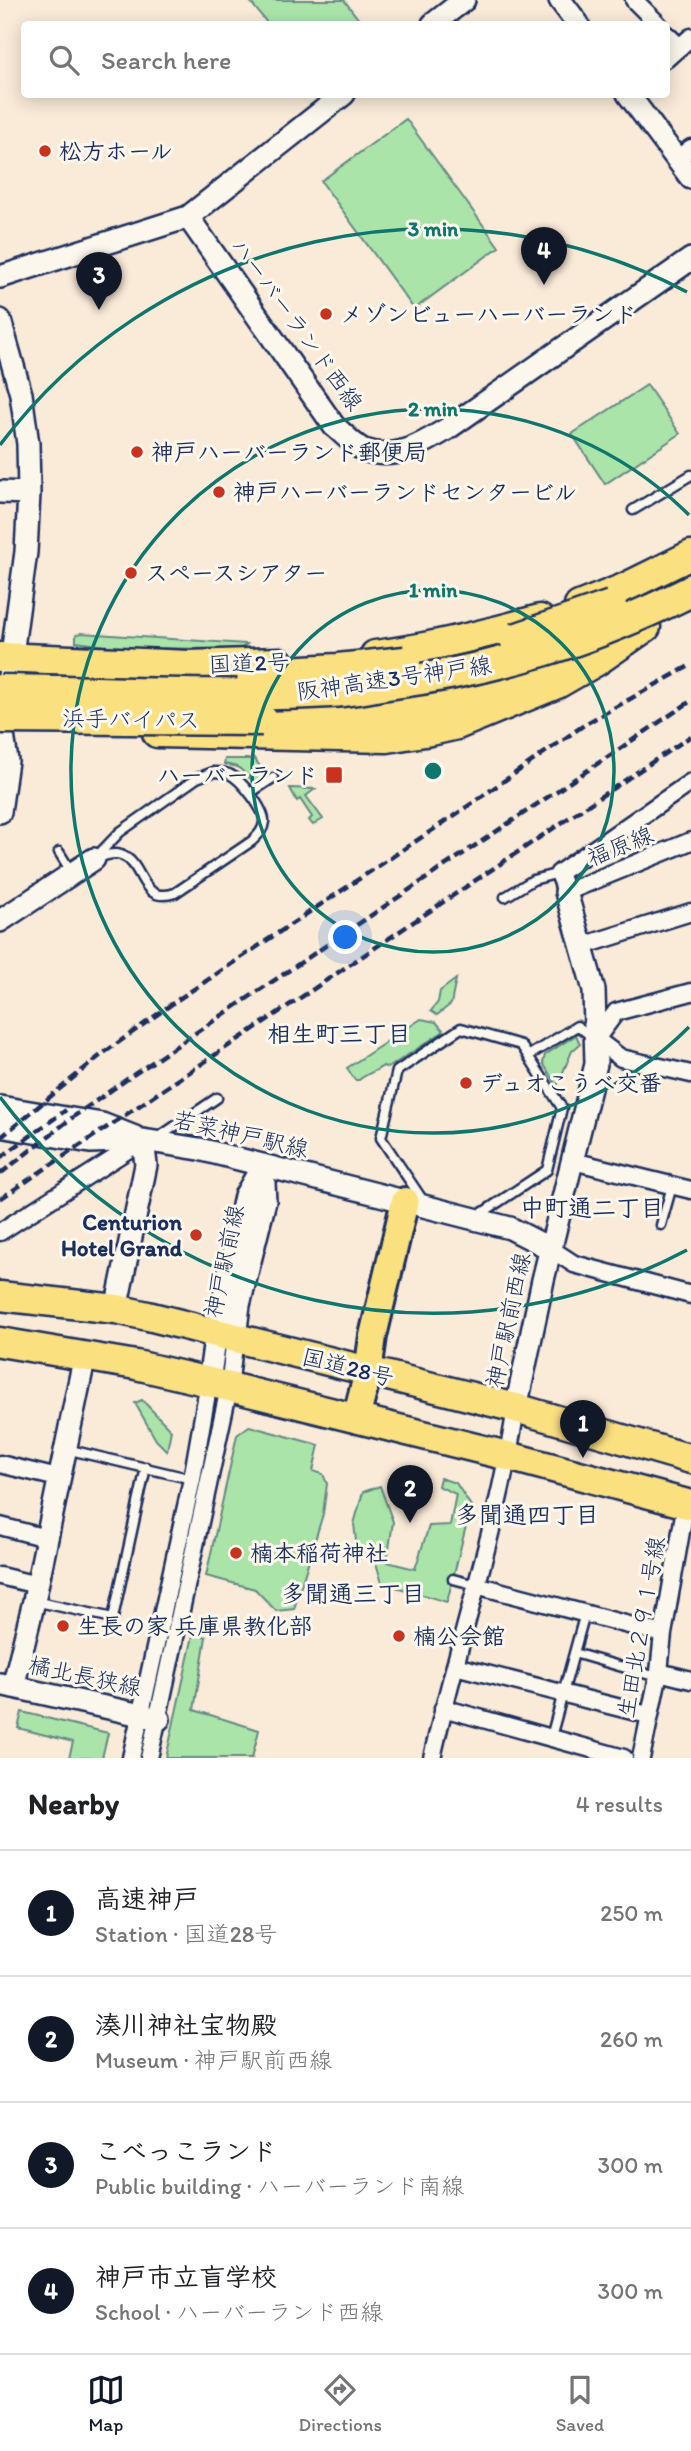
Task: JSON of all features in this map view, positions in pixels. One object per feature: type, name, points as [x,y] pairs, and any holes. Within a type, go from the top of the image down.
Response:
[{"type":"highway","name":"国道2号","points":[[3,659],[189,665],[338,659],[403,652],[479,636],[560,613],[624,588],[691,555]]},
{"type":"highway","name":"阪神高速3号神戸線","points":[[3,659],[260,674],[413,661],[498,644],[565,623],[632,598],[691,570]]},
{"type":"highway","name":"阪神高速3号神戸線","points":[[1,714],[259,694],[332,692],[415,681],[502,664],[572,643],[640,616],[691,591]]},
{"type":"highway","name":"国道2号","points":[[1,714],[445,688],[515,676],[646,627],[691,605]]},
{"type":"highway","points":[[1,714],[251,736],[405,736],[457,725],[557,684],[597,661],[646,627]]},
{"type":"highway","name":"浜手バイパス","points":[[1,714],[262,720],[366,716],[406,710],[515,676]]},
{"type":"highway","name":"国道28号","points":[[0,1296],[116,1309],[226,1334],[516,1408],[691,1459]]},
{"type":"highway","points":[[0,1342],[85,1355],[219,1385],[509,1456],[688,1504]]},
{"type":"main road","points":[[356,1419],[368,1372],[373,1336],[415,1204]]},
{"type":"street","points":[[437,21],[464,0]]},
{"type":"street","points":[[560,0],[576,21]]},
{"type":"street","points":[[634,0],[655,21]]},
{"type":"street","points":[[670,56],[686,42]]},
{"type":"street","points":[[0,277],[188,216],[339,98]]},
{"type":"street","points":[[632,98],[684,153],[691,178]]},
{"type":"street","name":"ハーバーランド西線","points":[[188,216],[334,426],[363,450],[390,454],[417,447],[447,429],[691,260]]},
{"type":"street","points":[[0,320],[21,394],[28,444],[29,493],[26,552],[3,659],[1,714],[6,761],[0,812]]},
{"type":"street","points":[[0,492],[29,493]]},
{"type":"street","points":[[563,883],[691,782]]},
{"type":"street","name":"福原線","points":[[563,883],[691,841]]},
{"type":"street","points":[[0,921],[94,859]]},
{"type":"street","name":"神戸駅前西線","points":[[432,1758],[509,1456],[516,1408],[551,1249],[596,1064],[594,990],[563,883]]},
{"type":"street","points":[[582,946],[691,912]]},
{"type":"street","points":[[691,992],[615,1012],[596,1039],[621,1058],[691,1074]]},
{"type":"street","points":[[0,1107],[102,1124],[148,1141]]},
{"type":"street","points":[[0,1126],[90,1143],[148,1141]]},
{"type":"street","points":[[116,1309],[146,1165],[148,1141]]},
{"type":"street","name":"若菜神戸駅線","points":[[0,1232],[148,1141],[199,1149],[474,1218]]},
{"type":"street","points":[[573,1161],[691,1190]]},
{"type":"street","name":"神戸駅前線","points":[[131,1758],[150,1717],[219,1385],[245,1196],[263,1165]]},
{"type":"street","points":[[474,1218],[510,1228],[574,1264],[691,1295]]},
{"type":"street","points":[[6,1686],[36,1593],[85,1355]]},
{"type":"street","name":"神戸駅前線","points":[[149,1758],[150,1717],[192,1479],[219,1385]]},
{"type":"street","points":[[0,1464],[58,1478]]},
{"type":"street","name":"生田北２９１号線","points":[[640,1758],[688,1504]]},
{"type":"street","points":[[0,1526],[46,1538]]},
{"type":"street","points":[[0,1576],[36,1593]]},
{"type":"street","points":[[476,1585],[663,1634]]},
{"type":"street","points":[[455,1666],[648,1715]]},
{"type":"street","points":[[658,1674],[691,1680]]},
{"type":"street","name":"橘北長狭線","points":[[6,1686],[150,1717]]},
{"type":"street","points":[[443,1708],[624,1758]]},
{"type":"lane","points":[[633,509],[691,475]]},
{"type":"lane","points":[[205,774],[231,774],[250,793],[263,814],[261,832],[175,893],[161,896],[154,894],[128,858],[119,854],[94,859],[120,832],[205,774]]},
{"type":"lane","points":[[250,793],[273,778]]},
{"type":"lane","points":[[59,852],[72,873]]},
{"type":"lane","points":[[505,897],[533,880],[563,883]]},
{"type":"lane","points":[[528,1056],[577,1026],[596,1039]]},
{"type":"lane","points":[[415,1204],[381,1138],[397,1071],[461,1028],[521,1045],[562,1108],[547,1170],[474,1218]]},
{"type":"lane","points":[[148,1141],[218,1098]]},
{"type":"lane","points":[[661,1225],[672,1186]]},
{"type":"lane","points":[[66,1449],[192,1479]]},
{"type":"lane","points":[[36,1593],[113,1618],[146,1467]]},
{"type":"lane","points":[[453,1579],[476,1585]]},
{"type":"lane","points":[[551,1737],[585,1613]]},
{"type":"lane","points":[[574,1653],[658,1674]]},
{"type":"green space","points":[[249,0],[344,0],[360,21],[266,21]]},
{"type":"green space","points":[[406,119],[499,247],[414,309],[321,181]]},
{"type":"green space","points":[[647,385],[680,434],[605,484],[572,434]]},
{"type":"green space","points":[[81,633],[247,644],[241,649],[123,648],[76,642],[76,635]]},
{"type":"green space","points":[[253,757],[266,774],[255,783],[238,767],[224,764],[225,759]]},
{"type":"green space","points":[[290,788],[315,789],[306,796],[323,819],[313,825],[309,820],[312,817],[300,799],[297,801]]},
{"type":"green space","points":[[456,979],[451,1004],[437,1015],[431,1011],[438,1002],[440,991]]},
{"type":"green space","points":[[421,1019],[436,1022],[444,1031],[388,1068],[383,1066],[355,1080],[347,1068]]},
{"type":"green space","points":[[576,1035],[580,1044],[572,1051],[557,1086],[543,1063],[545,1055]]},
{"type":"green space","points":[[142,1400],[171,1430],[167,1451],[156,1440],[135,1403]]},
{"type":"green space","points":[[249,1426],[319,1445],[313,1471],[323,1474],[327,1484],[323,1514],[294,1609],[276,1611],[255,1589],[206,1576],[237,1435]]},
{"type":"green space","points":[[440,1478],[456,1483],[471,1506],[447,1602],[382,1583],[375,1560],[358,1557],[354,1524],[363,1492],[380,1486],[393,1522],[387,1562],[415,1569],[429,1526],[450,1525],[456,1494],[438,1486]]},
{"type":"green space","points":[[194,1631],[206,1637],[194,1710],[259,1730],[252,1758],[166,1758]]},
{"type":"green space","points":[[22,1712],[108,1733],[102,1758],[69,1758],[73,1742],[18,1728]]},
{"type":"railway","points":[[0,1138],[101,1055],[176,1001],[458,813],[587,723],[691,665]]},
{"type":"railway","points":[[0,1174],[73,1117],[133,1075],[691,701]]},
{"type":"railway","points":[[0,1199],[691,736]]},
{"type":"railway","points":[[0,1158],[66,1110]]},
{"type":"place","name":"松方ホール","points":[[45,151]]},
{"type":"place","name":"神戸市立盲学校","points":[[544,285]]},
{"type":"place","name":"こべっこランド","points":[[99,310]]},
{"type":"place","name":"メゾンビューハーバーランド","points":[[326,314]]},
{"type":"place","name":"神戸ハーバーランド郵便局","points":[[137,452]]},
{"type":"place","name":"神戸ハーバーランドセンタービル","points":[[219,492]]},
{"type":"place","name":"スペースシアター","points":[[131,573]]},
{"type":"place","name":"ハーバーランド","points":[[334,775]]},
{"type":"place","name":"デュオこうべ交番","points":[[466,1083]]},
{"type":"place","name":"Centurion Hotel Grand","points":[[196,1235]]},
{"type":"place","name":"高速神戸","points":[[583,1458]]},
{"type":"place","name":"湊川神社宝物殿","points":[[410,1523]]},
{"type":"place","name":"楠本稲荷神社","points":[[236,1553]]},
{"type":"place","name":"生長の家 兵庫県教化部","points":[[63,1626]]},
{"type":"place","name":"楠公会館","points":[[399,1636]]},
{"type":"district","name":"相生町三丁目","points":[[339,1033]]},
{"type":"district","name":"中町通二丁目","points":[[592,1207]]},
{"type":"district","name":"多聞通四丁目","points":[[527,1514]]},
{"type":"district","name":"多聞通三丁目","points":[[353,1593]]}]
